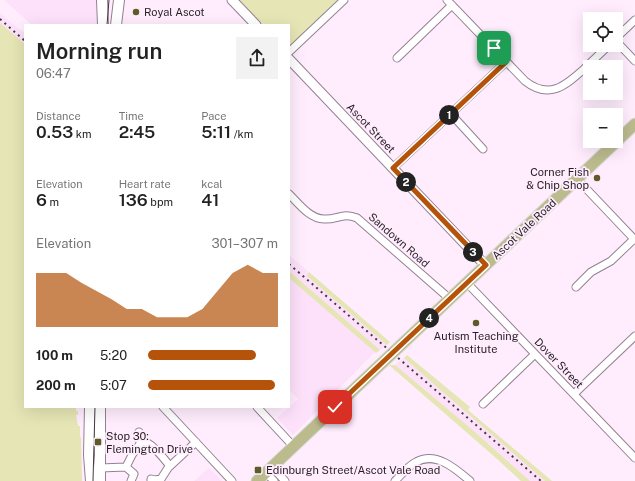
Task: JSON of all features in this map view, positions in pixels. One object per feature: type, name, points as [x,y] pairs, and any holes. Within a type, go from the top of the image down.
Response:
[{"type":"main road","points":[[102,0],[102,24]]},
{"type":"main road","points":[[116,24],[119,0]]},
{"type":"main road","name":"Ascot Vale Road","points":[[257,481],[635,124]]},
{"type":"main road","points":[[90,408],[90,481]]},
{"type":"main road","points":[[100,408],[100,481]]},
{"type":"street","points":[[232,0],[255,24]]},
{"type":"street","points":[[290,51],[344,0]]},
{"type":"street","points":[[397,58],[450,2],[506,62],[531,86],[537,89],[551,91],[568,84],[602,52]]},
{"type":"street","points":[[623,32],[635,20]]},
{"type":"street","points":[[623,47],[635,61]]},
{"type":"street","name":"Ascot Street","points":[[290,60],[486,265]]},
{"type":"street","points":[[393,168],[506,62]]},
{"type":"street","points":[[450,114],[483,149]]},
{"type":"street","points":[[576,287],[595,269],[611,261],[634,240],[577,179]]},
{"type":"street","name":"Sandown Road","points":[[290,195],[315,217],[324,219],[344,215],[357,218],[450,299]]},
{"type":"street","name":"Dover Street","points":[[467,283],[635,458]]},
{"type":"street","points":[[574,394],[635,336]]},
{"type":"street","points":[[483,404],[535,354]]},
{"type":"street","points":[[164,408],[232,481]]},
{"type":"street","points":[[258,408],[294,446]]},
{"type":"street","points":[[126,468],[140,443],[139,432]]},
{"type":"street","points":[[140,443],[142,441],[146,442],[152,446],[170,466]]},
{"type":"street","points":[[151,481],[152,479],[161,479],[170,466],[196,442]]},
{"type":"street","points":[[395,481],[414,464],[425,459],[448,464],[470,481]]},
{"type":"street","points":[[100,468],[126,468],[134,474],[131,481]]},
{"type":"street","points":[[269,470],[274,481]]},
{"type":"street","points":[[269,470],[285,481]]},
{"type":"shaded area","points":[[4,0],[98,0],[97,24],[31,24]]},
{"type":"shaded area","points":[[0,13],[24,32],[24,43],[0,23]]},
{"type":"shaded area","points":[[290,256],[309,272],[308,276],[387,345],[380,350],[290,272]]},
{"type":"shaded area","points":[[290,279],[375,352],[293,435],[277,418],[290,408],[298,399],[290,390]]},
{"type":"shaded area","points":[[404,358],[545,481],[530,481],[468,426],[395,365]]},
{"type":"shaded area","points":[[209,468],[222,481],[194,481]]},
{"type":"green space","points":[[236,0],[340,0],[290,46],[290,24],[259,24]]},
{"type":"green space","points":[[0,23],[24,43],[24,408],[76,408],[76,411],[78,411],[78,415],[76,415],[78,426],[80,426],[81,437],[82,481],[0,481]]},
{"type":"green space","points":[[290,272],[380,350],[376,353],[290,279]]},
{"type":"green space","points":[[309,272],[390,342],[387,345],[307,276]]},
{"type":"green space","points":[[407,355],[470,407],[468,410],[552,481],[545,481],[404,358]]},
{"type":"green space","points":[[389,365],[395,365],[468,426],[530,481],[521,481]]},
{"type":"tram line","points":[[107,24],[109,0]]},
{"type":"tram line","points":[[93,481],[95,408]]},
{"type":"railway","points":[[0,19],[24,40]]},
{"type":"railway","points":[[290,265],[541,481]]},
{"type":"place","name":"Royal Ascot","points":[[136,12]]},
{"type":"place","name":"Corner Fish & Chip Shop","points":[[597,178]]},
{"type":"place","name":"Autism Teaching Institute","points":[[476,323]]},
{"type":"place","name":"Stop 30: Flemington Drive","points":[[98,442]]},
{"type":"place","name":"Edinburgh Street/Ascot Vale Road","points":[[258,470]]},
{"type":"route","points":[[335,407],[486,265],[393,168],[506,62],[494,48]]}]
